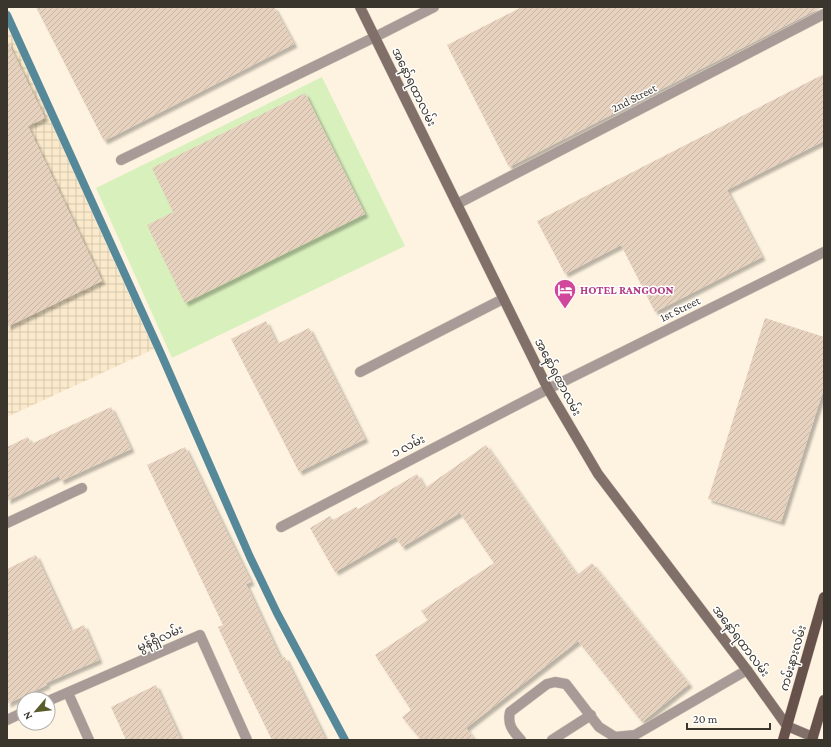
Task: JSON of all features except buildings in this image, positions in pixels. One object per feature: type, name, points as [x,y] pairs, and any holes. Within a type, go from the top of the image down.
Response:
[{"type":"main road","name":"အနော်ရထာလမ်း","points":[[360,7],[548,389],[598,474],[747,670],[787,726]]},
{"type":"main road","name":"ကမ်းနားလမ်း","points":[[783,740],[824,597]]},
{"type":"main road","points":[[787,726],[813,738],[824,700]]},
{"type":"street","points":[[121,160],[434,7]]},
{"type":"street","name":"2nd Street","points":[[457,204],[824,14]]},
{"type":"street","name":"1st Street","points":[[548,389],[824,252]]},
{"type":"street","points":[[360,372],[504,299]]},
{"type":"street","name":"၁ လမ်း","points":[[281,527],[548,389]]},
{"type":"street","points":[[7,523],[82,488]]},
{"type":"street","name":"မွန်ရှီလမ်း","points":[[56,698],[200,635],[247,740]]},
{"type":"street","points":[[521,740],[511,729],[509,719],[510,712],[547,684],[555,682],[566,684],[599,727],[615,737],[635,735],[747,670]]},
{"type":"street","points":[[68,693],[89,740]]},
{"type":"street","points":[[552,740],[591,715]]},
{"type":"shaded area","points":[[7,25],[154,349],[7,417]]},
{"type":"green space","points":[[322,77],[405,246],[172,358],[96,188]]},
{"type":"waterway","points":[[7,15],[162,356],[250,557],[277,613],[345,740]]},
{"type":"place","name":"HOTEL RANGOON","points":[[565,310]]}]
